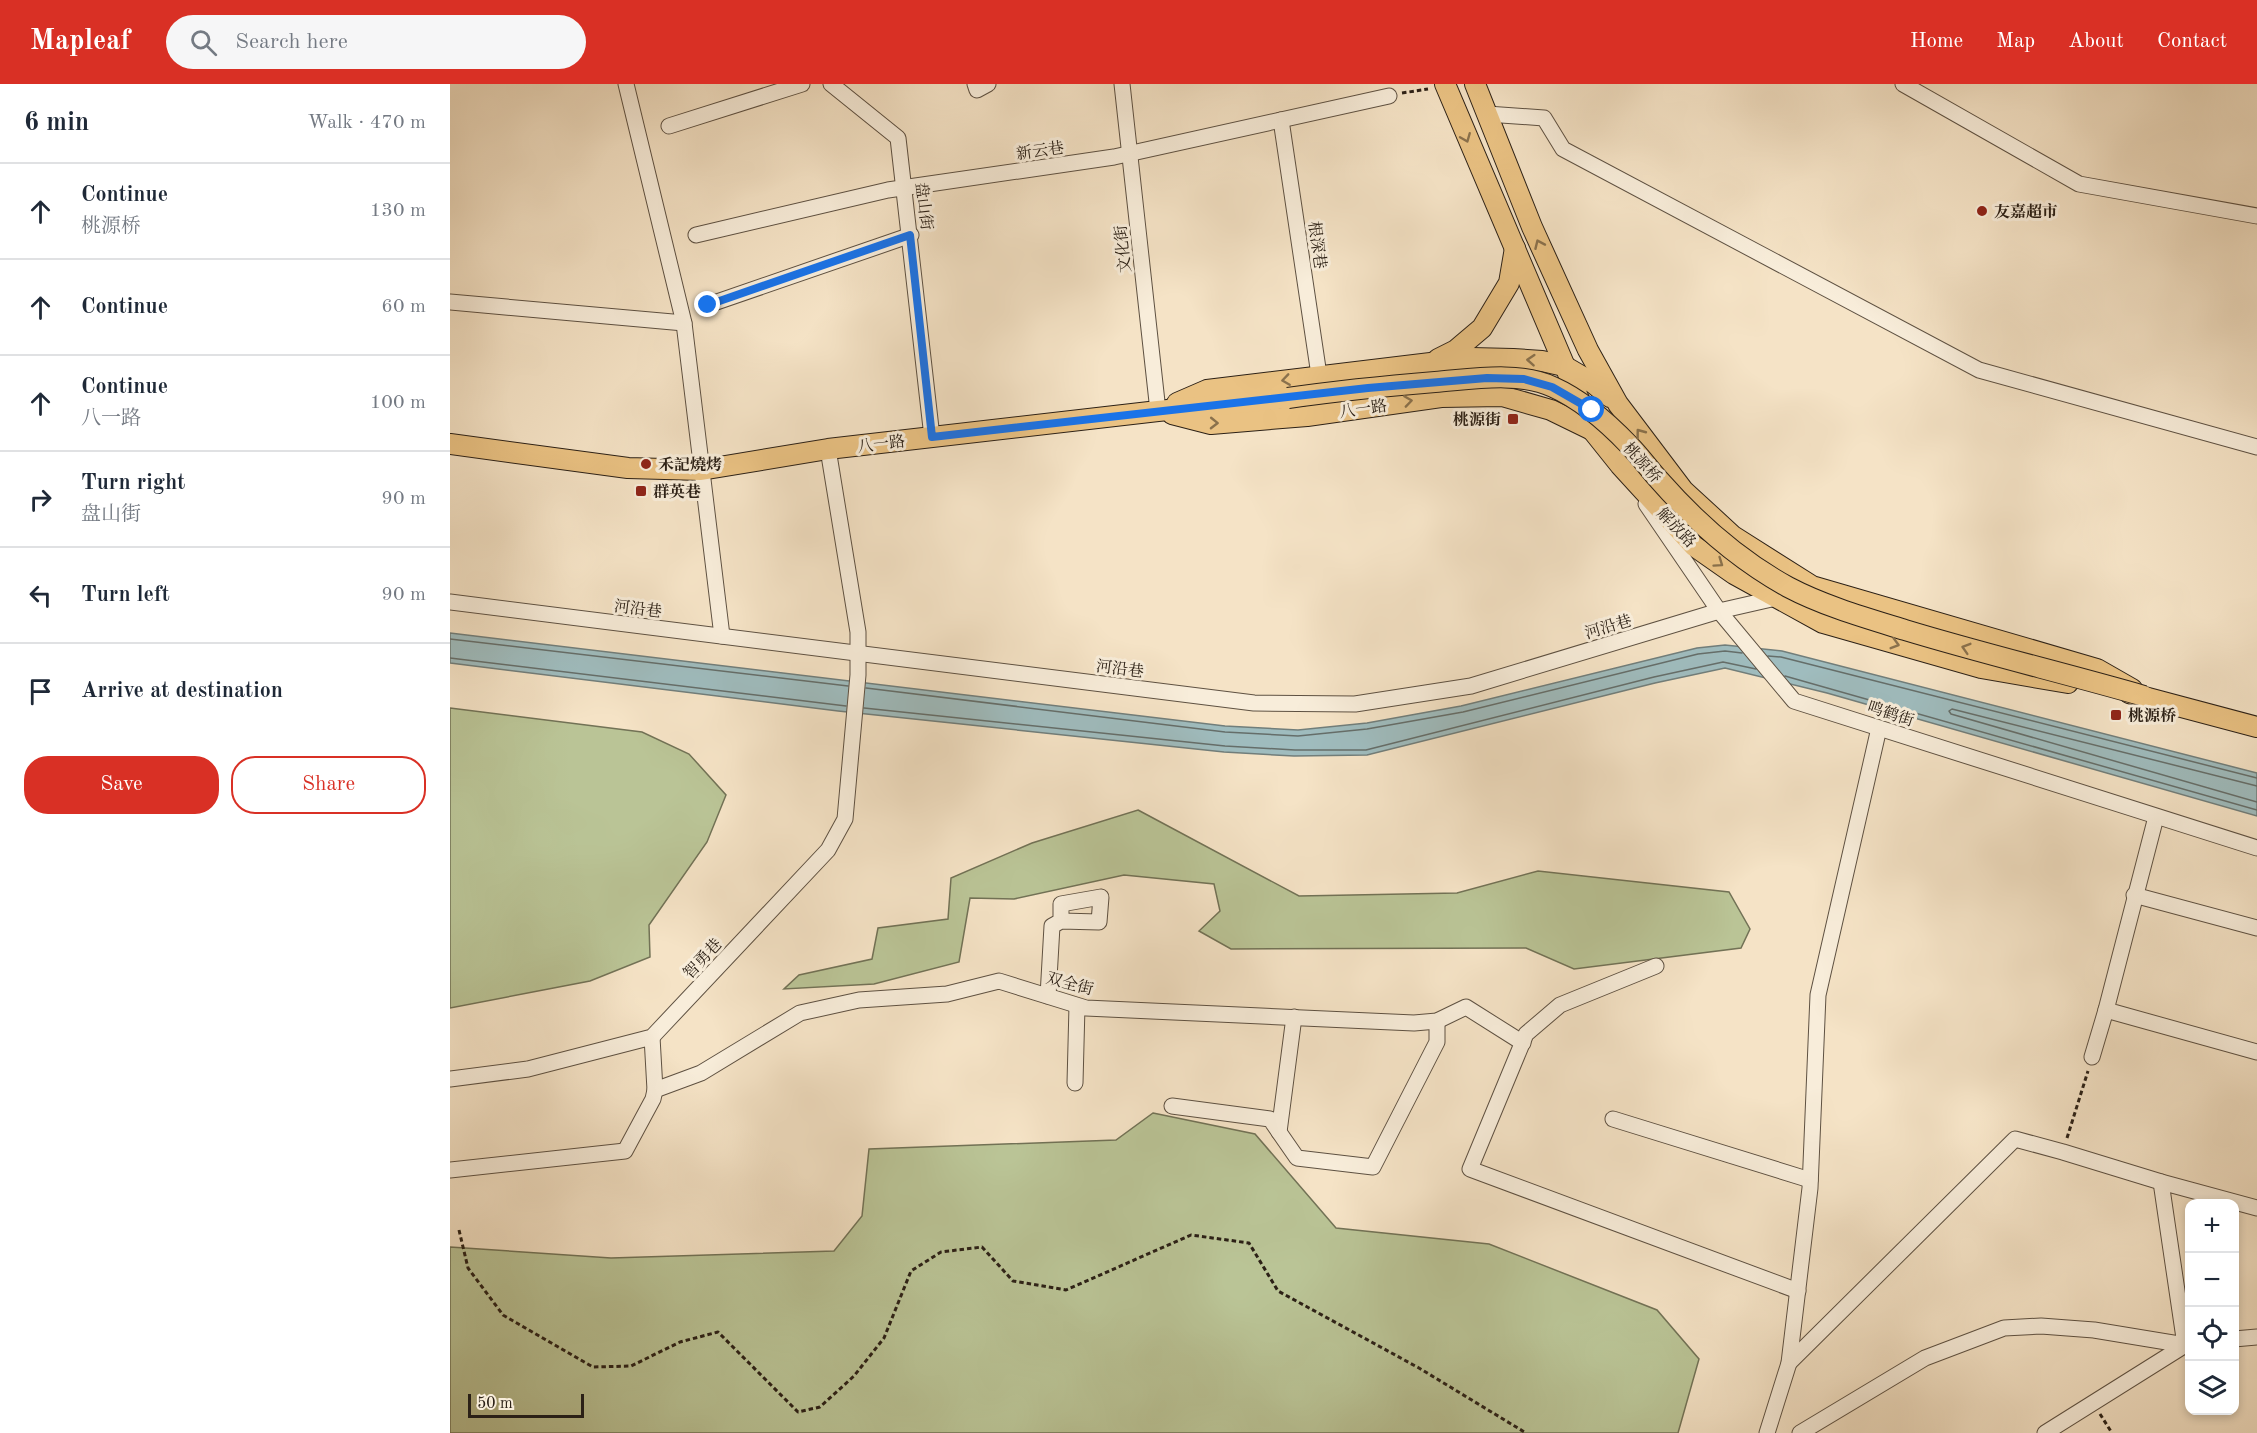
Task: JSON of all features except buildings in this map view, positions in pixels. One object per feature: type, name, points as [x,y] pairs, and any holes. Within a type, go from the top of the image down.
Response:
[{"type":"main road","name":"解放路","points":[[1475,84],[1532,227],[1563,297],[1588,350],[1618,404],[1683,490],[1733,536],[1812,586],[2097,669],[2144,696]]},
{"type":"main road","name":"解放路","points":[[1445,85],[1592,430],[1620,465],[1694,546],[1734,574],[1823,623],[1981,668],[2144,696],[2257,727]]},
{"type":"main road","points":[[1428,364],[1456,350],[1482,328],[1509,283],[1515,248]]},
{"type":"main road","points":[[1441,396],[1544,377],[1564,366],[1570,351],[1571,335],[1563,297]]},
{"type":"main road","points":[[1158,411],[1207,390],[1472,358],[1513,358],[1564,366],[1593,383],[1618,404]]},
{"type":"main road","name":"桃源桥","points":[[1158,411],[1368,388],[1487,378],[1524,379],[1552,387],[1592,410],[1630,446],[1660,482],[1717,538],[1739,556],[1790,587],[1859,616],[1962,647],[2063,672],[2144,696]]},
{"type":"main road","name":"八一路","points":[[450,444],[628,468],[701,470],[828,449],[1158,411],[1211,424],[1307,416],[1441,396],[1502,396],[1551,410],[1592,430]]},
{"type":"street","points":[[626,84],[684,323],[722,636]]},
{"type":"street","points":[[669,126],[802,84]]},
{"type":"street","name":"盘山街","points":[[831,84],[898,138],[932,437]]},
{"type":"street","points":[[975,84],[977,90],[988,84]]},
{"type":"street","name":"文化街","points":[[1122,84],[1158,411]]},
{"type":"street","points":[[1903,84],[2079,184],[2257,216]]},
{"type":"street","name":"新云巷","points":[[696,235],[904,187],[1130,154],[1389,96]]},
{"type":"street","points":[[1487,114],[1544,118],[1563,149],[1979,370],[2257,447]]},
{"type":"street","name":"根深巷","points":[[1281,120],[1319,375]]},
{"type":"street","points":[[708,305],[910,235]]},
{"type":"street","points":[[450,302],[684,323]]},
{"type":"street","name":"智勇巷","points":[[652,1037],[828,850],[844,819],[858,675],[858,632],[828,449]]},
{"type":"street","name":"鸣鹤街","points":[[1620,465],[1719,611],[1794,701],[2257,848]]},
{"type":"street","name":"河沿巷","points":[[450,602],[1254,703],[1355,704],[1471,686],[1719,611],[1776,598]]},
{"type":"street","points":[[1767,1433],[1789,1363],[1798,1291],[1810,1180],[1818,994],[1879,728]]},
{"type":"street","points":[[2092,1058],[2156,817]]},
{"type":"street","points":[[2134,895],[2257,928]]},
{"type":"street","points":[[1048,996],[1052,926],[1061,921]]},
{"type":"street","points":[[1656,966],[1560,1005],[1526,1034],[1470,1169],[1798,1291]]},
{"type":"street","name":"双全街","points":[[655,1090],[701,1073],[800,1013],[859,1000],[947,994],[999,981],[1086,1008],[1414,1023],[1437,1021],[1466,1007],[1522,1043]]},
{"type":"street","points":[[1075,1083],[1077,1006]]},
{"type":"street","points":[[2106,1010],[2257,1052]]},
{"type":"street","points":[[1279,1132],[1293,1017]]},
{"type":"street","points":[[1172,1106],[1270,1119],[1297,1158],[1373,1167],[1437,1042],[1437,1021]]},
{"type":"street","points":[[450,1079],[528,1069],[652,1037],[655,1090],[653,1099],[625,1151],[450,1170]]},
{"type":"street","points":[[1613,1119],[1810,1180]]},
{"type":"street","points":[[1789,1363],[2015,1139],[2065,1145],[2161,1182],[2257,1208]]},
{"type":"street","points":[[2161,1182],[2185,1332]]},
{"type":"street","points":[[1800,1433],[1925,1358],[2004,1328],[2041,1326],[2094,1330],[2185,1344]]},
{"type":"street","points":[[2239,1339],[2257,1337]]},
{"type":"street","points":[[2045,1433],[2185,1345]]},
{"type":"path","points":[[1389,96],[1445,85]]},
{"type":"path","points":[[2065,1145],[2092,1058]]},
{"type":"path","points":[[459,1230],[468,1268],[502,1315],[593,1367],[631,1366],[680,1342],[718,1332],[798,1412],[820,1407],[854,1376],[884,1338],[911,1271],[942,1252],[982,1247],[1013,1281],[1065,1290],[1191,1235],[1249,1243],[1278,1291],[1419,1368],[1526,1433]]},
{"type":"path","points":[[2093,1402],[2112,1433]]},
{"type":"green space","points":[[450,708],[642,732],[689,754],[726,795],[707,842],[649,925],[650,957],[590,981],[450,1008]]},
{"type":"green space","points":[[1138,810],[1299,896],[1457,893],[1538,871],[1729,892],[1750,929],[1741,948],[1574,969],[1526,948],[1231,949],[1199,931],[1220,911],[1214,884],[1124,875],[1014,899],[970,898],[959,962],[874,984],[784,989],[799,975],[872,959],[878,928],[948,919],[951,878],[1032,843]]},
{"type":"green space","points":[[1153,1113],[1255,1134],[1336,1228],[1489,1244],[1657,1310],[1699,1359],[1678,1433],[450,1433],[450,1247],[611,1258],[834,1251],[862,1216],[869,1149],[1116,1140]]},
{"type":"water","points":[[450,633],[1225,726],[1298,730],[1367,723],[1461,706],[1697,648],[1725,645],[1782,651],[2257,773],[2257,816],[1827,693],[1725,668],[1655,683],[1367,755],[1294,756],[1224,752],[838,711],[450,663]]},
{"type":"place","name":"友嘉超市","points":[[1982,211]]},
{"type":"place","name":"桃源街","points":[[1513,419]]},
{"type":"place","name":"禾記燒烤","points":[[646,464]]},
{"type":"place","name":"群英巷","points":[[641,491]]},
{"type":"place","name":"桃源桥","points":[[2116,715]]},
{"type":"route","points":[[708,305],[910,235],[932,437],[1368,388],[1487,378],[1524,379],[1552,387],[1592,410]]}]
